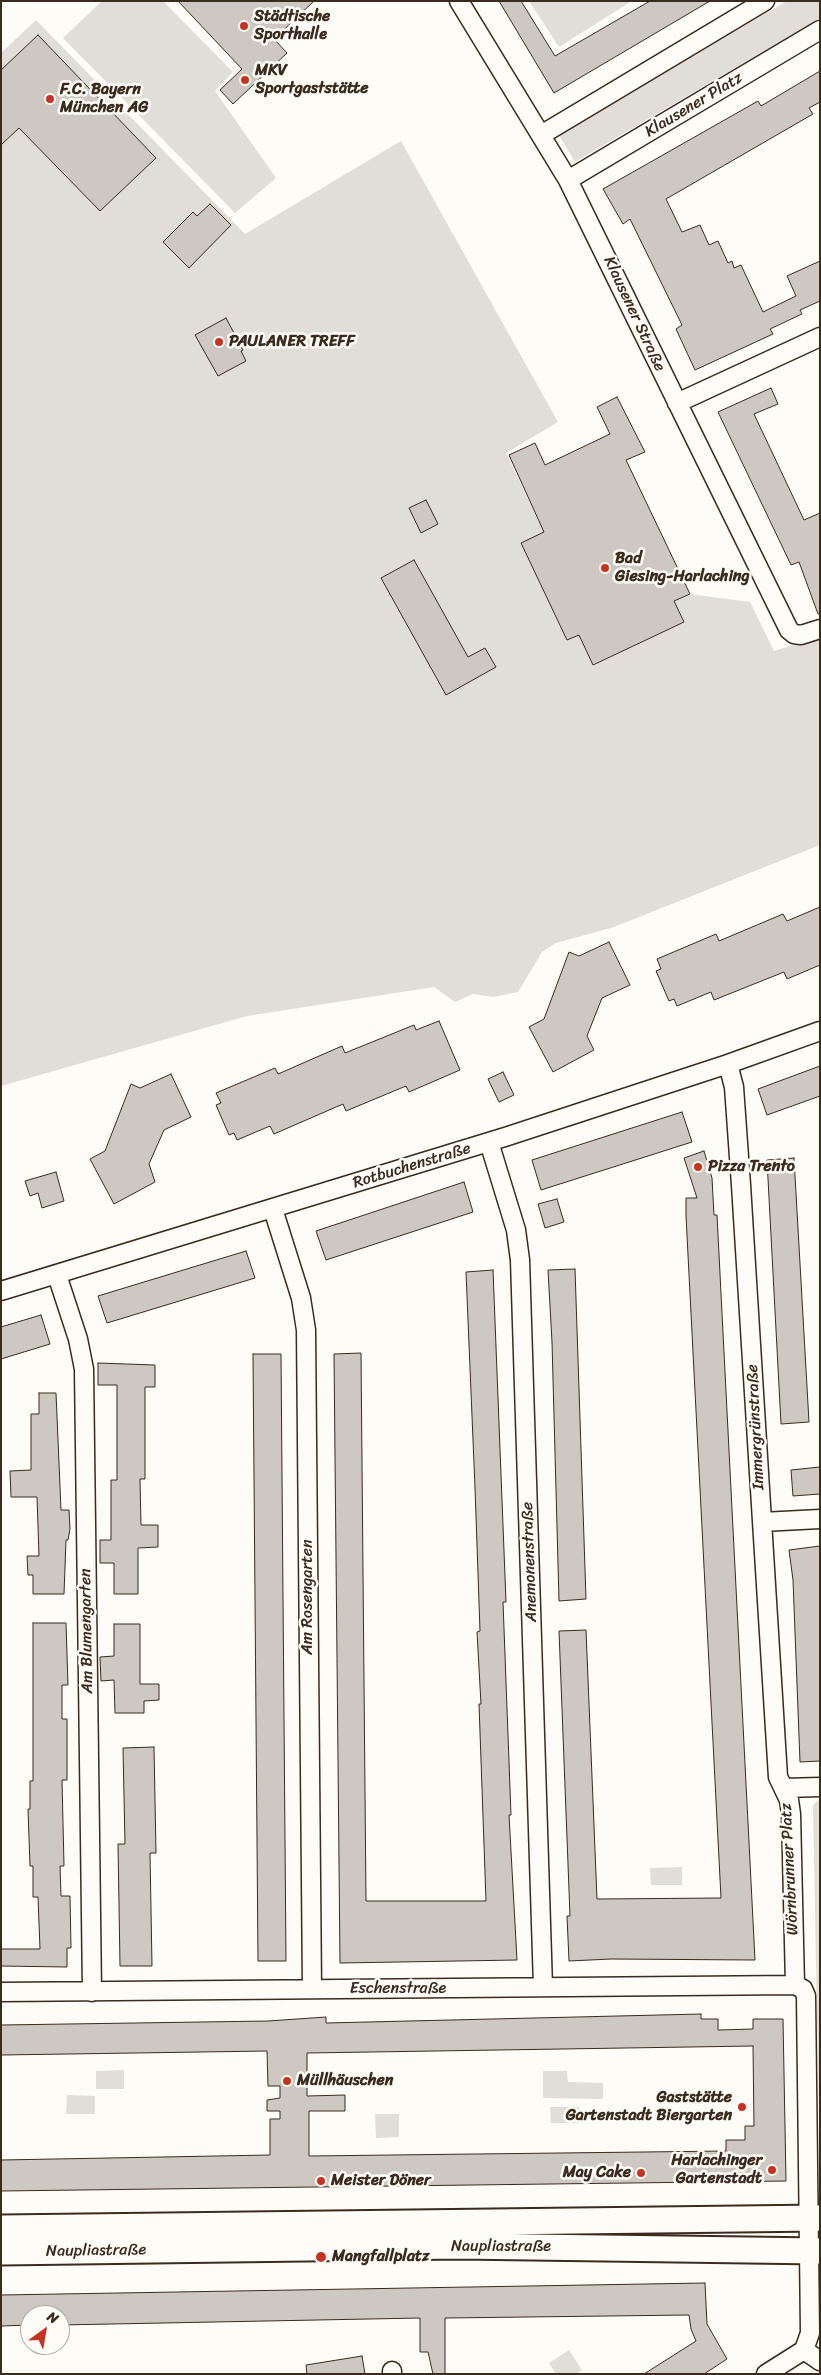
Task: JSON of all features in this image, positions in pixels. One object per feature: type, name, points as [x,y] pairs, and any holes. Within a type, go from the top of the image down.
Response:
[{"type":"street","name":"Klausener Straße","points":[[459,1],[568,180],[606,253],[784,621],[794,634],[801,635],[820,629]]},
{"type":"street","points":[[540,135],[765,1]]},
{"type":"street","name":"Klausener Platz","points":[[568,180],[820,30]]},
{"type":"street","points":[[677,403],[820,336]]},
{"type":"street","name":"Rotbuchenstraße","points":[[1,1291],[490,1142],[728,1064],[820,1031]]},
{"type":"street","name":"Immergrünstraße","points":[[728,1064],[734,1087],[778,1778],[784,1788]]},
{"type":"street","name":"Anemonenstraße","points":[[490,1142],[516,1230],[520,1260],[543,1987]]},
{"type":"street","name":"Am Rosengarten","points":[[273,1209],[301,1298],[306,1330],[312,1989]]},
{"type":"street","name":"Am Blumengarten","points":[[57,1275],[78,1339],[84,1369],[92,1992]]},
{"type":"street","points":[[762,1522],[820,1519]]},
{"type":"street","name":"Wörnbrunner Platz","points":[[795,1986],[791,1814],[784,1788],[820,1787]]},
{"type":"street","points":[[766,2374],[804,2350],[810,2333],[814,2218],[806,1996],[803,1989],[795,1986]]},
{"type":"street","name":"Eschenstraße","points":[[1,1992],[795,1986]]},
{"type":"street","name":"Naupliastraße","points":[[1,2228],[814,2218]]},
{"type":"street","name":"Naupliastraße","points":[[1,2252],[449,2246],[814,2251]]},
{"type":"street","points":[[804,2350],[820,2361]]},
{"type":"shaded area","points":[[102,1],[163,1],[233,72],[215,91],[276,178],[235,213],[63,38]]},
{"type":"shaded area","points":[[529,1],[632,1],[559,47]]},
{"type":"shaded area","points":[[787,1],[820,1],[820,18],[575,162],[559,135]]},
{"type":"shaded area","points":[[36,20],[245,234],[401,141],[558,422],[506,453],[544,532],[521,543],[567,640],[579,635],[593,665],[684,622],[674,601],[690,594],[750,602],[774,651],[820,637],[820,845],[614,927],[556,943],[542,952],[518,992],[493,997],[473,994],[455,1002],[434,987],[247,1016],[1,1086],[1,53]]},
{"type":"shaded area","points":[[820,1799],[820,2170],[813,1805]]},
{"type":"shaded area","points":[[682,1867],[682,1885],[651,1885],[650,1868]]},
{"type":"shaded area","points":[[124,2070],[124,2089],[96,2089],[96,2071]]},
{"type":"shaded area","points":[[543,2071],[567,2071],[568,2082],[603,2083],[603,2099],[543,2098]]},
{"type":"shaded area","points":[[67,2095],[95,2096],[95,2114],[66,2114]]},
{"type":"shaded area","points":[[550,2107],[579,2107],[580,2123],[551,2123]]},
{"type":"shaded area","points":[[375,2114],[399,2114],[399,2137],[376,2138]]},
{"type":"shaded area","points":[[569,2350],[582,2370],[576,2374],[556,2374],[549,2363]]},
{"type":"building","name":"Städtische Sporthalle","points":[[178,1],[314,1],[274,39],[287,53],[233,104],[220,90],[242,69]]},
{"type":"building","points":[[499,1],[521,1],[555,56],[650,1],[710,1],[554,93]]},
{"type":"building","name":"F.C. Bayern München AG","points":[[38,35],[156,158],[100,211],[19,128],[1,145],[1,70]]},
{"type":"building","points":[[820,71],[820,102],[809,108],[813,114],[666,199],[682,232],[700,225],[709,245],[718,241],[728,263],[732,261],[734,268],[741,265],[763,312],[796,296],[787,276],[820,261],[820,301],[800,310],[802,314],[770,329],[773,334],[695,370],[676,329],[682,325],[630,219],[623,224],[603,189],[758,101],[761,106]]},
{"type":"building","points":[[210,204],[231,225],[189,268],[163,242],[193,212],[197,216]]},
{"type":"building","name":"PAULANER TREFF","points":[[226,318],[243,350],[241,351],[246,361],[218,376],[195,335]]},
{"type":"building","points":[[771,388],[778,404],[754,414],[804,520],[820,513],[820,614],[818,614],[799,562],[791,565],[718,412]]},
{"type":"building","name":"Bad Giesing-Harlaching","points":[[617,397],[645,452],[626,460],[690,594],[674,601],[684,622],[593,665],[579,635],[567,640],[521,543],[544,532],[509,455],[535,443],[545,465],[610,434],[597,407]]},
{"type":"building","points":[[426,500],[438,524],[421,533],[409,508]]},
{"type":"building","points":[[414,560],[468,657],[485,648],[496,667],[446,695],[381,578]]},
{"type":"building","points":[[820,907],[820,965],[787,979],[784,972],[714,1000],[711,992],[677,1006],[674,999],[669,1001],[656,971],[661,969],[657,959],[716,934],[719,941],[783,914],[787,921]]},
{"type":"building","points":[[609,942],[630,985],[602,998],[587,1036],[594,1050],[553,1072],[529,1027],[544,1019],[569,952],[579,956]]},
{"type":"building","points":[[439,1021],[460,1070],[409,1092],[406,1086],[346,1111],[343,1104],[274,1134],[270,1126],[237,1140],[234,1133],[229,1135],[216,1105],[221,1103],[216,1093],[275,1068],[278,1074],[342,1046],[345,1053],[414,1025],[416,1030]]},
{"type":"building","points":[[820,1066],[820,1096],[767,1115],[758,1089]]},
{"type":"building","points":[[503,1072],[514,1095],[499,1102],[488,1079]]},
{"type":"building","points":[[171,1074],[191,1117],[164,1130],[149,1164],[155,1182],[114,1204],[90,1159],[105,1151],[131,1084],[140,1088]]},
{"type":"building","points":[[682,1112],[692,1142],[541,1190],[532,1160]]},
{"type":"building","points":[[704,1151],[712,1178],[714,1215],[717,1215],[755,1960],[611,1959],[569,1961],[567,1916],[570,1916],[559,1631],[586,1630],[597,1899],[721,1898],[686,1216],[686,1198],[697,1198],[684,1158]]},
{"type":"building","points":[[794,1158],[809,1422],[781,1424],[767,1160]]},
{"type":"building","points":[[56,1172],[64,1201],[42,1208],[38,1193],[30,1196],[25,1181]]},
{"type":"building","points":[[464,1182],[473,1212],[326,1260],[316,1231]]},
{"type":"building","points":[[557,1199],[564,1222],[545,1228],[538,1204]]},
{"type":"building","points":[[246,1251],[255,1278],[107,1323],[98,1296]]},
{"type":"building","points":[[575,1269],[586,1599],[559,1601],[552,1342],[548,1270]]},
{"type":"building","points":[[493,1270],[506,1602],[503,1602],[511,1815],[509,1815],[517,1960],[340,1963],[334,1354],[361,1353],[366,1901],[486,1901],[479,1704],[481,1704],[477,1632],[480,1631],[466,1272]]},
{"type":"building","points":[[41,1315],[50,1344],[1,1359],[1,1327]]},
{"type":"building","points":[[253,1354],[281,1354],[286,1961],[258,1961]]},
{"type":"building","points":[[98,1363],[155,1365],[155,1387],[145,1387],[145,1479],[140,1479],[141,1525],[158,1525],[158,1547],[138,1548],[138,1594],[114,1594],[114,1563],[100,1563],[100,1540],[111,1540],[111,1480],[117,1480],[117,1385],[98,1385]]},
{"type":"building","points":[[39,1393],[56,1393],[61,1510],[69,1510],[70,1529],[68,1540],[66,1540],[64,1594],[33,1594],[33,1575],[28,1575],[27,1556],[39,1556],[37,1497],[11,1497],[10,1471],[31,1470],[31,1414],[39,1414]]},
{"type":"building","points":[[820,1467],[820,1494],[793,1496],[791,1470]]},
{"type":"building","points":[[820,1546],[820,1761],[800,1762],[793,1580],[789,1550]]},
{"type":"building","points":[[33,1623],[66,1623],[68,1685],[62,1685],[62,1719],[67,1719],[67,1780],[62,1780],[64,1866],[60,1866],[61,1896],[70,1896],[71,1948],[67,1948],[67,1967],[1,1966],[1,1949],[40,1949],[38,1897],[33,1897],[33,1866],[30,1866],[28,1809],[30,1809],[30,1781],[33,1781]]},
{"type":"building","points":[[114,1624],[140,1624],[140,1684],[159,1684],[159,1700],[144,1701],[144,1713],[115,1713],[114,1680],[101,1681],[100,1657],[114,1656]]},
{"type":"building","points":[[154,1747],[156,1853],[150,1853],[152,1966],[120,1966],[118,1844],[125,1844],[123,1748]]},
{"type":"building","points":[[701,2014],[701,2019],[718,2019],[718,2030],[753,2029],[753,2019],[783,2019],[786,2181],[1,2191],[1,2160],[270,2155],[270,2119],[280,2119],[280,2111],[267,2111],[267,2100],[280,2098],[280,2086],[268,2086],[267,2051],[1,2055],[1,2025],[268,2021],[326,2017],[326,2023]],"holes":[[[753,2046],[754,2126],[745,2126],[745,2140],[726,2140],[726,2151],[309,2156],[309,2111],[345,2111],[345,2095],[307,2096],[307,2053]]]},
{"type":"building","points":[[705,2283],[707,2324],[727,2359],[704,2374],[644,2374],[696,2341],[691,2329],[689,2315],[445,2318],[445,2374],[433,2374],[428,2352],[420,2352],[420,2318],[70,2325],[70,2305],[20,2305],[20,2325],[1,2326],[1,2295]]},
{"type":"building","points":[[362,2356],[365,2374],[307,2374],[306,2365]]},
{"type":"place","name":"Städtische Sporthalle","points":[[244,26]]},
{"type":"place","name":"MKV Sportgaststätte","points":[[245,80]]},
{"type":"place","name":"F.C. Bayern München AG","points":[[50,99]]},
{"type":"place","name":"PAULANER TREFF","points":[[219,342]]},
{"type":"place","name":"Bad Giesing-Harlaching","points":[[605,568]]},
{"type":"place","name":"Pizza Trento","points":[[698,1167]]},
{"type":"place","name":"Müllhäuschen","points":[[287,2081]]},
{"type":"place","name":"Gaststätte Gartenstadt Biergarten","points":[[742,2107]]},
{"type":"place","name":"Harlachinger Gartenstadt","points":[[772,2170]]},
{"type":"place","name":"May Cake","points":[[641,2173]]},
{"type":"place","name":"Meister Döner","points":[[321,2181]]},
{"type":"place","name":"Mangfallplatz","points":[[321,2257]]}]
